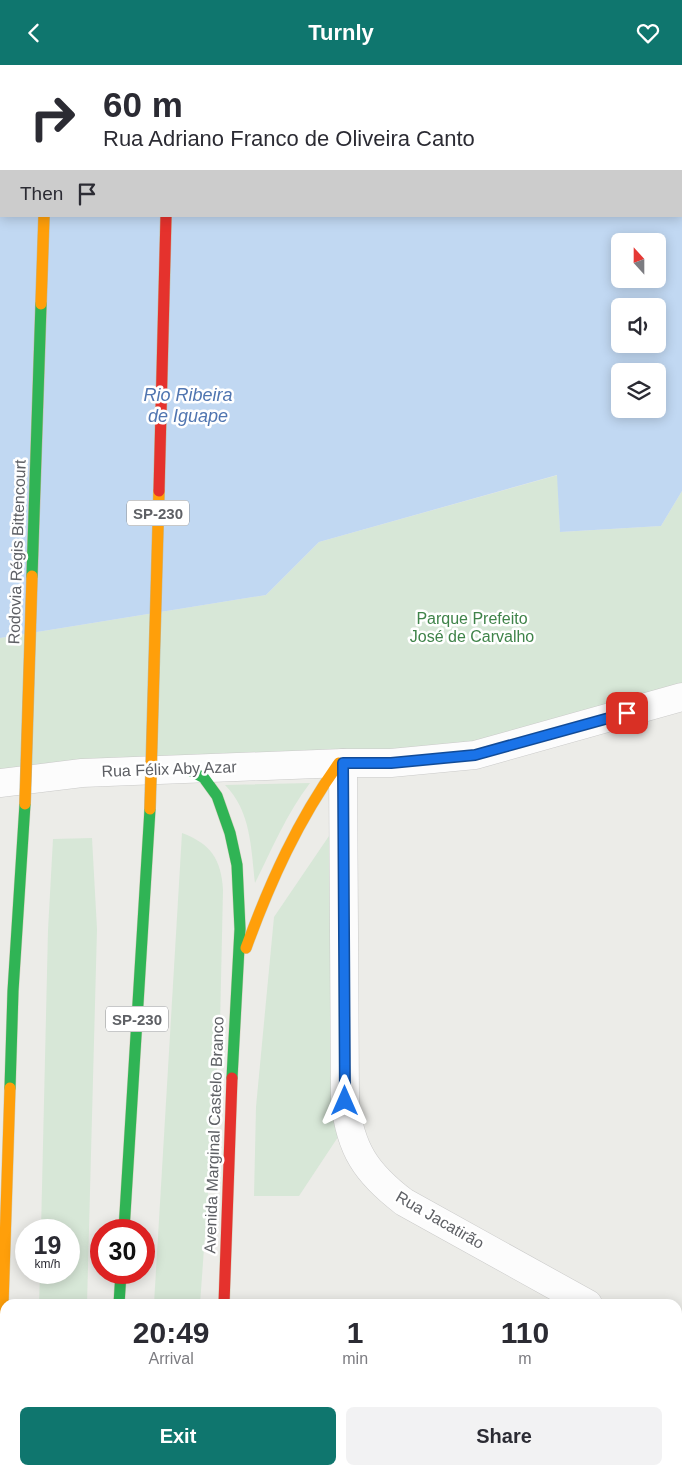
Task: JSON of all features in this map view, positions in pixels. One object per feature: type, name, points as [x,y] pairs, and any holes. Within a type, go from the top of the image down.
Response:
[{"type":"main road","name":"Rodovia Régis Bittencourt","points":[[3,1299],[13,991],[26,805],[44,217]]},
{"type":"main road","name":"SP-230","points":[[125,1219],[150,809],[166,217]]},
{"type":"main road","name":"Avenida Marginal Castelo Branco","points":[[239,968],[265,895],[281,862],[322,785],[341,763]]},
{"type":"main road","name":"Avenida Marginal Castelo Branco","points":[[187,769],[198,773],[207,780],[213,788],[227,822],[237,864],[240,899],[239,968],[232,1082],[224,1299]]},
{"type":"main road","points":[[0,1039],[13,991]]},
{"type":"main road","points":[[119,1299],[120,1284]]},
{"type":"street","name":"Rua Félix Aby Azar","points":[[0,783],[82,773],[341,763],[391,763],[475,755],[682,697]]},
{"type":"street","name":"Rua Jacatirão","points":[[341,763],[345,1101],[347,1119],[359,1154],[370,1172],[384,1187],[404,1201],[579,1299]]},
{"type":"green space","name":"Parque Prefeito José de Carvalho","points":[[558,475],[560,532],[661,526],[682,491],[682,696],[478,753],[0,780],[0,638],[266,595],[319,542]]},
{"type":"green space","points":[[310,783],[287,819],[255,883],[251,843],[245,818],[234,795],[225,785]]},
{"type":"green space","points":[[182,833],[200,842],[213,854],[222,879],[220,1026],[200,1299],[154,1299]]},
{"type":"green space","points":[[329,836],[334,1113],[338,1137],[299,1196],[254,1196],[256,1107],[274,917]]},
{"type":"green space","points":[[92,838],[97,929],[87,1299],[39,1299],[40,1284],[80,1284],[80,1219],[41,1219],[48,930],[53,839]]},
{"type":"water","name":"Rio Ribeira de Iguape","points":[[0,217],[682,217],[682,491],[661,526],[560,532],[557,475],[319,542],[266,595],[0,638]]},
{"type":"traffic: fast","points":[[32,576],[41,304]]},
{"type":"traffic: fast","points":[[187,769],[204,778],[217,796],[230,833],[237,865],[240,929],[232,1078]]},
{"type":"traffic: fast","points":[[10,1088],[13,991],[25,804]]},
{"type":"traffic: fast","points":[[125,1219],[150,809]]},
{"type":"traffic: fast","points":[[119,1299],[120,1284]]},
{"type":"traffic: slow","points":[[41,304],[44,217]]},
{"type":"traffic: slow","points":[[150,809],[159,491]]},
{"type":"traffic: slow","points":[[25,804],[32,576]]},
{"type":"traffic: slow","points":[[246,948],[286,852],[324,785],[339,763]]},
{"type":"traffic: slow","points":[[3,1299],[10,1088]]},
{"type":"traffic: jam","points":[[159,491],[166,217]]},
{"type":"traffic: jam","points":[[224,1299],[232,1078]]},
{"type":"route","points":[[345,1101],[343,763],[391,763],[475,755],[627,713]]}]
